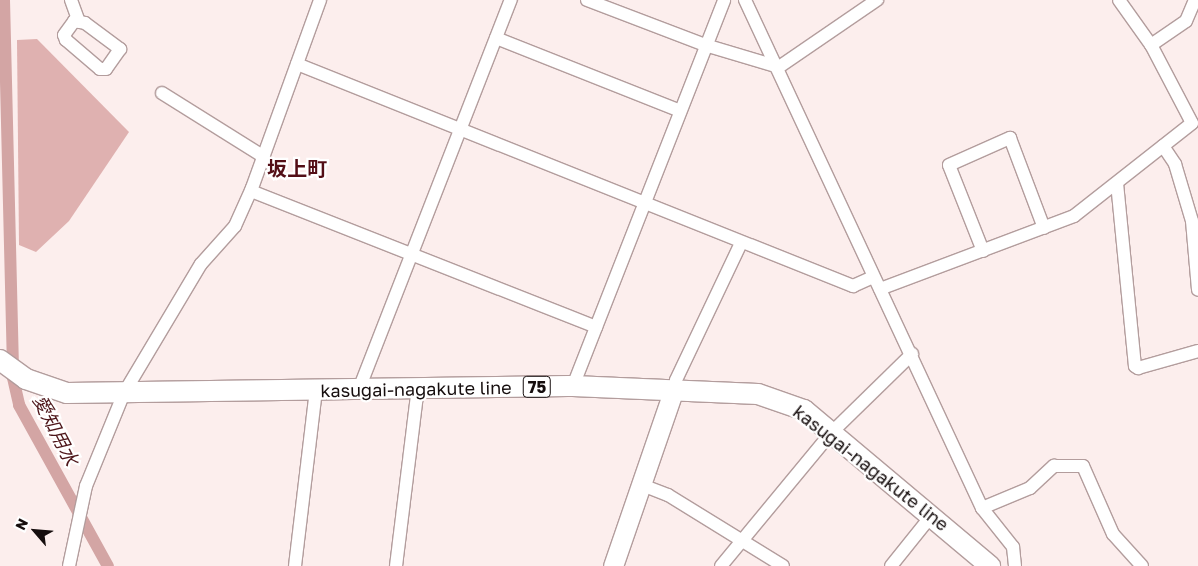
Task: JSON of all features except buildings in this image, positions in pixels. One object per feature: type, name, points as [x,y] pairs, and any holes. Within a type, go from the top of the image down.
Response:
[{"type":"main road","name":"kasugai-nagakute line","points":[[0,360],[26,379],[67,393],[574,386],[731,390],[778,398],[804,410],[832,432],[990,566]]},
{"type":"street","points":[[71,0],[79,22]]},
{"type":"street","points":[[69,566],[86,486],[124,393],[201,264],[235,226],[251,192],[319,0]]},
{"type":"street","points":[[359,389],[511,0]]},
{"type":"street","points":[[587,0],[705,45],[778,67]]},
{"type":"street","points":[[574,386],[724,0]]},
{"type":"street","points":[[745,0],[778,67],[873,277],[912,354],[982,508],[1013,547],[1015,566]]},
{"type":"street","points":[[778,67],[877,0]]},
{"type":"street","points":[[880,289],[1074,216],[1192,123],[1151,45],[1119,0]]},
{"type":"street","points":[[1151,45],[1186,21],[1195,0]]},
{"type":"street","points":[[496,38],[680,111]]},
{"type":"street","points":[[297,64],[741,243],[853,286],[873,277]]},
{"type":"street","points":[[162,93],[264,157]]},
{"type":"street","points":[[983,251],[949,164],[1010,138],[1044,228]]},
{"type":"street","points":[[1163,146],[1175,164],[1192,221],[1198,290]]},
{"type":"street","points":[[1117,183],[1135,366],[1138,368],[1198,351]]},
{"type":"street","points":[[251,192],[596,327]]},
{"type":"street","points":[[613,566],[674,389],[741,243]]},
{"type":"street","points":[[722,566],[832,432],[912,354]]},
{"type":"street","points":[[396,566],[418,388]]},
{"type":"street","points":[[296,566],[316,390]]},
{"type":"street","points":[[982,508],[1030,488],[1054,466],[1083,466],[1112,534],[1142,566]]},
{"type":"street","points":[[642,485],[668,495],[741,542],[783,566]]},
{"type":"street","points":[[890,566],[932,515]]},
{"type":"shaded area","points":[[37,39],[129,132],[69,221],[36,252],[19,245],[17,40]]},
{"type":"waterway","name":"愛知用水","points":[[4,0],[13,378],[19,405],[108,566]]},
{"type":"district","name":"坂上町","points":[[297,168]]}]
